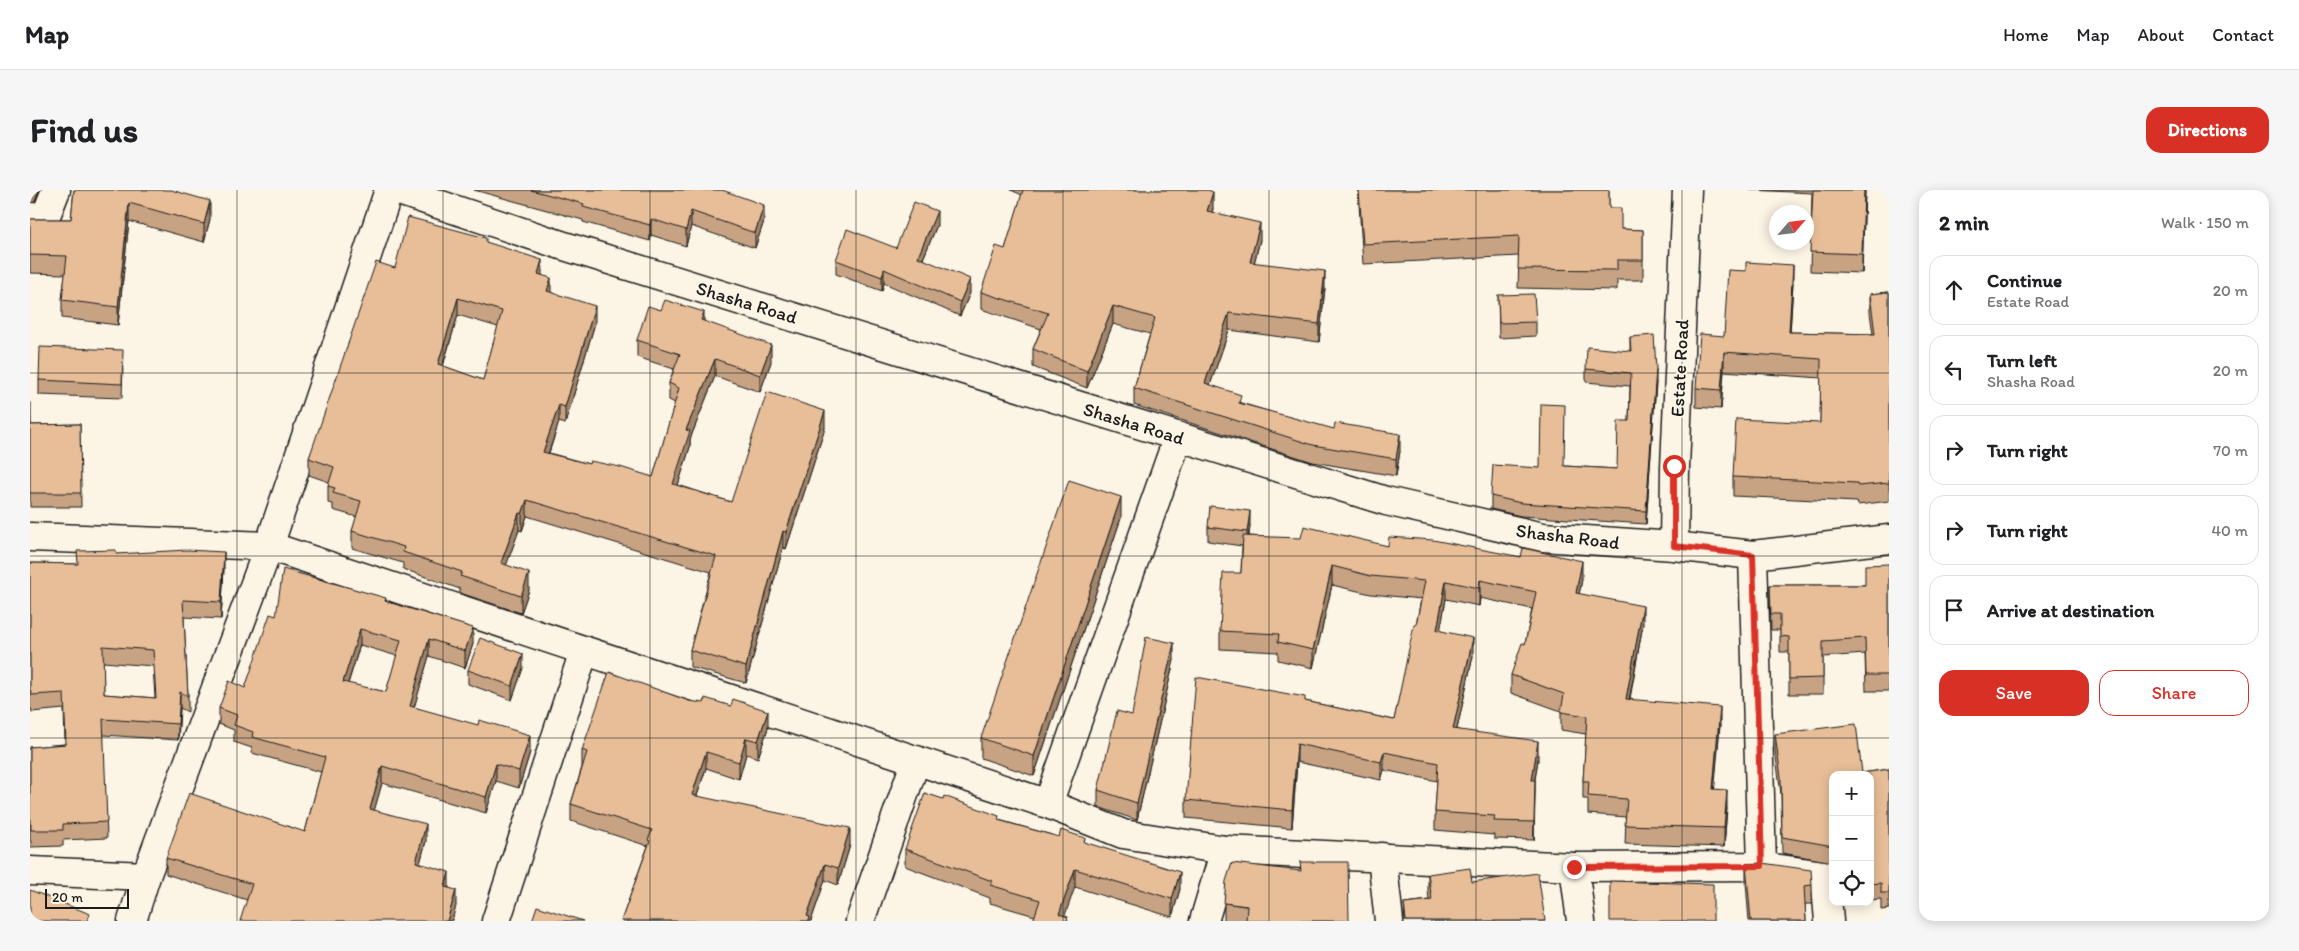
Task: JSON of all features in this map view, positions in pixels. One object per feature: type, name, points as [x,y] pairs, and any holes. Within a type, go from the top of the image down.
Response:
[{"type":"street","points":[[30,218],[45,218],[56,190]]},
{"type":"street","points":[[132,921],[146,876],[269,546],[389,190]]},
{"type":"street","name":"Shasha Road","points":[[396,190],[570,248],[1386,501],[1543,537],[1674,546],[1753,555],[1889,539]]},
{"type":"street","name":"Estate Road","points":[[1674,546],[1674,466],[1687,190]]},
{"type":"street","points":[[1048,804],[1178,437]]},
{"type":"street","points":[[30,537],[269,546],[1048,804],[1124,834],[1225,850],[1574,867],[1762,866],[1824,875],[1829,921]]},
{"type":"street","points":[[1753,555],[1762,866]]},
{"type":"street","points":[[496,921],[584,651]]},
{"type":"street","points":[[860,921],[916,760]]},
{"type":"street","points":[[1204,921],[1225,850]]},
{"type":"street","points":[[1382,857],[1389,921]]},
{"type":"street","points":[[1574,867],[1581,921]]},
{"type":"street","points":[[30,871],[146,876]]},
{"type":"building","points":[[74,190],[171,190],[210,201],[204,224],[129,203],[118,307],[62,300],[67,256],[30,255],[30,219],[71,219]]},
{"type":"building","points":[[531,190],[722,190],[764,205],[755,233],[691,211],[686,230],[651,219],[650,225],[583,207],[584,204]]},
{"type":"building","points":[[1023,190],[1208,190],[1213,192],[1207,211],[1260,223],[1250,262],[1325,271],[1319,324],[1229,313],[1205,383],[1241,395],[1239,403],[1334,429],[1335,423],[1400,434],[1396,459],[1313,445],[1134,388],[1155,318],[1113,306],[1087,371],[1033,349],[1048,313],[981,292],[996,246],[1005,249]]},
{"type":"building","points":[[1359,190],[1609,190],[1609,208],[1621,208],[1621,229],[1643,230],[1643,260],[1617,260],[1617,270],[1518,269],[1519,236],[1363,244]]},
{"type":"building","points":[[1813,190],[1864,190],[1862,254],[1810,252],[1810,250],[1814,250],[1814,205],[1812,205]]},
{"type":"building","points":[[914,202],[937,211],[918,257],[970,279],[960,302],[884,269],[882,277],[836,260],[847,229],[896,248]]},
{"type":"building","points":[[408,217],[486,238],[486,242],[542,260],[538,274],[551,278],[547,291],[595,306],[565,407],[559,405],[543,452],[589,464],[590,461],[620,467],[653,477],[679,388],[669,383],[680,354],[637,340],[648,306],[661,310],[665,300],[704,312],[701,320],[771,345],[760,375],[715,359],[686,430],[690,431],[673,484],[731,502],[767,392],[825,411],[786,532],[783,531],[746,667],[690,650],[716,556],[527,500],[522,514],[519,513],[501,563],[529,573],[521,596],[460,576],[462,572],[403,552],[404,547],[352,531],[361,501],[333,493],[335,488],[328,486],[334,467],[309,458],[376,262],[395,268]],"holes":[[[458,298],[502,311],[483,380],[438,364]]]},
{"type":"building","points":[[1746,262],[1793,265],[1789,332],[1875,334],[1870,294],[1889,292],[1889,483],[1858,486],[1857,483],[1733,477],[1736,419],[1820,423],[1821,359],[1724,352],[1721,390],[1696,388],[1700,334],[1724,336],[1728,270],[1746,271]]},
{"type":"building","points":[[1534,294],[1536,322],[1499,323],[1498,295]]},
{"type":"building","points":[[1654,335],[1656,369],[1646,511],[1521,503],[1491,496],[1493,465],[1540,468],[1541,404],[1565,405],[1564,466],[1617,469],[1618,421],[1629,421],[1631,373],[1586,369],[1587,347],[1631,351],[1630,337]]},
{"type":"building","points":[[40,347],[123,350],[122,384],[39,380]]},
{"type":"building","points":[[30,403],[31,425],[80,424],[81,493],[30,493]]},
{"type":"building","points":[[1069,480],[1121,497],[1034,756],[981,738]]},
{"type":"building","points":[[1210,506],[1250,511],[1247,532],[1208,527]]},
{"type":"building","points":[[1304,526],[1388,546],[1389,537],[1433,540],[1521,557],[1523,548],[1582,561],[1576,593],[1643,606],[1626,699],[1720,707],[1713,789],[1727,790],[1724,828],[1625,825],[1627,799],[1588,796],[1589,781],[1583,781],[1587,716],[1561,712],[1564,694],[1511,675],[1522,643],[1525,644],[1536,592],[1480,580],[1479,588],[1446,581],[1437,630],[1473,638],[1453,729],[1538,741],[1532,780],[1535,780],[1534,822],[1494,821],[1495,816],[1435,812],[1438,763],[1384,752],[1381,762],[1297,744],[1292,810],[1186,800],[1196,677],[1305,697],[1305,701],[1394,720],[1425,581],[1371,576],[1332,566],[1313,650],[1278,642],[1279,634],[1220,631],[1223,573],[1241,573],[1243,536],[1301,538]]},
{"type":"building","points":[[116,550],[116,554],[187,550],[224,552],[221,602],[183,600],[188,696],[180,692],[178,724],[103,719],[107,822],[63,824],[63,830],[31,830],[30,747],[66,744],[64,693],[32,695],[30,691],[30,563],[78,564],[77,551]],"holes":[[[103,646],[153,650],[156,698],[104,694]]]},
{"type":"building","points":[[1889,564],[1889,675],[1866,675],[1865,638],[1823,641],[1823,678],[1789,679],[1789,637],[1780,636],[1780,614],[1771,614],[1770,585],[1865,585],[1865,565]]},
{"type":"building","points":[[283,569],[386,598],[385,601],[473,628],[465,651],[429,639],[410,706],[478,725],[479,720],[530,735],[519,771],[496,764],[486,797],[382,766],[370,809],[426,824],[416,862],[449,872],[445,887],[456,890],[447,921],[240,921],[252,884],[166,858],[189,793],[305,832],[325,757],[252,737],[253,732],[234,725],[237,715],[219,708],[229,681],[245,688],[270,614],[276,616]],"holes":[[[360,629],[401,640],[386,692],[343,682]]]},
{"type":"building","points":[[1146,637],[1174,643],[1137,803],[1098,790],[1117,711],[1132,715]]},
{"type":"building","points":[[480,638],[523,654],[512,686],[468,670]]},
{"type":"building","points":[[609,672],[689,701],[704,703],[705,698],[731,706],[733,699],[768,711],[758,741],[746,738],[739,762],[706,752],[692,795],[850,828],[838,868],[825,864],[807,916],[810,917],[809,921],[621,921],[650,841],[648,840],[652,830],[571,804],[587,752],[582,750]]},
{"type":"building","points":[[1856,724],[1862,771],[1829,771],[1829,845],[1782,837],[1781,777],[1775,734]]},
{"type":"building","points":[[1889,769],[1889,893],[1881,893],[1881,883],[1874,884],[1874,771]]},
{"type":"building","points":[[925,793],[943,799],[944,796],[999,816],[998,820],[1059,837],[1061,830],[1085,838],[1084,842],[1180,872],[1172,899],[1075,869],[1059,914],[1068,917],[1067,920],[1069,921],[1033,921],[1040,900],[990,885],[992,881],[905,849]]},
{"type":"building","points":[[1300,862],[1348,862],[1349,921],[1246,921],[1247,906],[1224,903],[1226,881],[1232,863],[1301,871]]},
{"type":"building","points":[[1762,863],[1811,870],[1812,885],[1804,886],[1806,921],[1751,921],[1746,864]]},
{"type":"building","points":[[1470,868],[1472,882],[1538,873],[1545,921],[1406,921],[1404,903],[1432,900],[1428,874]]},
{"type":"building","points":[[1610,881],[1713,884],[1713,921],[1610,921]]},
{"type":"building","points":[[30,890],[90,914],[87,921],[30,921]]},
{"type":"building","points":[[537,906],[583,921],[532,921]]},
{"type":"route","points":[[1574,867],[1762,866],[1753,555],[1674,546],[1674,466]]}]
